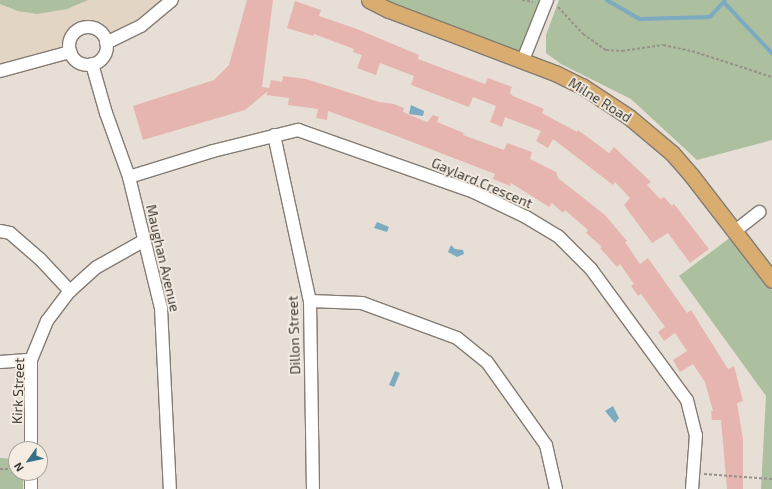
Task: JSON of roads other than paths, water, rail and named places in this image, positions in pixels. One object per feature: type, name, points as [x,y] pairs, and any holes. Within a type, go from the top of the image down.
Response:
[{"type":"main road","name":"Milne Road","points":[[369,0],[389,10],[523,60],[582,86],[645,129],[692,176],[772,280]]},
{"type":"street","points":[[106,43],[141,26],[172,0]]},
{"type":"street","points":[[523,60],[547,2]]},
{"type":"street","points":[[83,28],[100,32],[106,43],[102,58],[92,64],[77,60],[70,52],[73,35],[83,28]]},
{"type":"street","points":[[0,71],[70,52]]},
{"type":"street","name":"Maughan Avenue","points":[[92,64],[106,113],[129,177],[161,308],[170,489]]},
{"type":"street","name":"Gaylard Crescent","points":[[129,177],[274,135],[298,130],[359,150],[474,192],[526,217],[558,236],[591,269],[687,400],[696,435],[692,489]]},
{"type":"street","name":"Dillon Street","points":[[274,135],[310,301],[313,489]]},
{"type":"street","points":[[735,231],[759,212]]},
{"type":"street","points":[[0,231],[10,233],[40,259],[70,291]]},
{"type":"street","name":"Kirk Street","points":[[31,441],[31,360],[47,321],[70,291],[97,268],[145,240]]},
{"type":"street","points":[[310,301],[362,303],[457,338],[487,362],[546,445],[556,489]]},
{"type":"street","points":[[0,362],[31,360]]},
{"type":"water","points":[[411,105],[424,111],[423,116],[409,114]]},
{"type":"water","points":[[377,222],[389,227],[387,232],[374,228]]},
{"type":"water","points":[[451,245],[455,249],[463,250],[464,254],[457,257],[448,252]]},
{"type":"water","points":[[395,371],[400,373],[394,387],[389,385]]},
{"type":"water","points":[[613,406],[619,418],[615,423],[605,411]]},
{"type":"waterway","points":[[607,0],[640,19],[710,17],[724,2],[772,53]]}]
